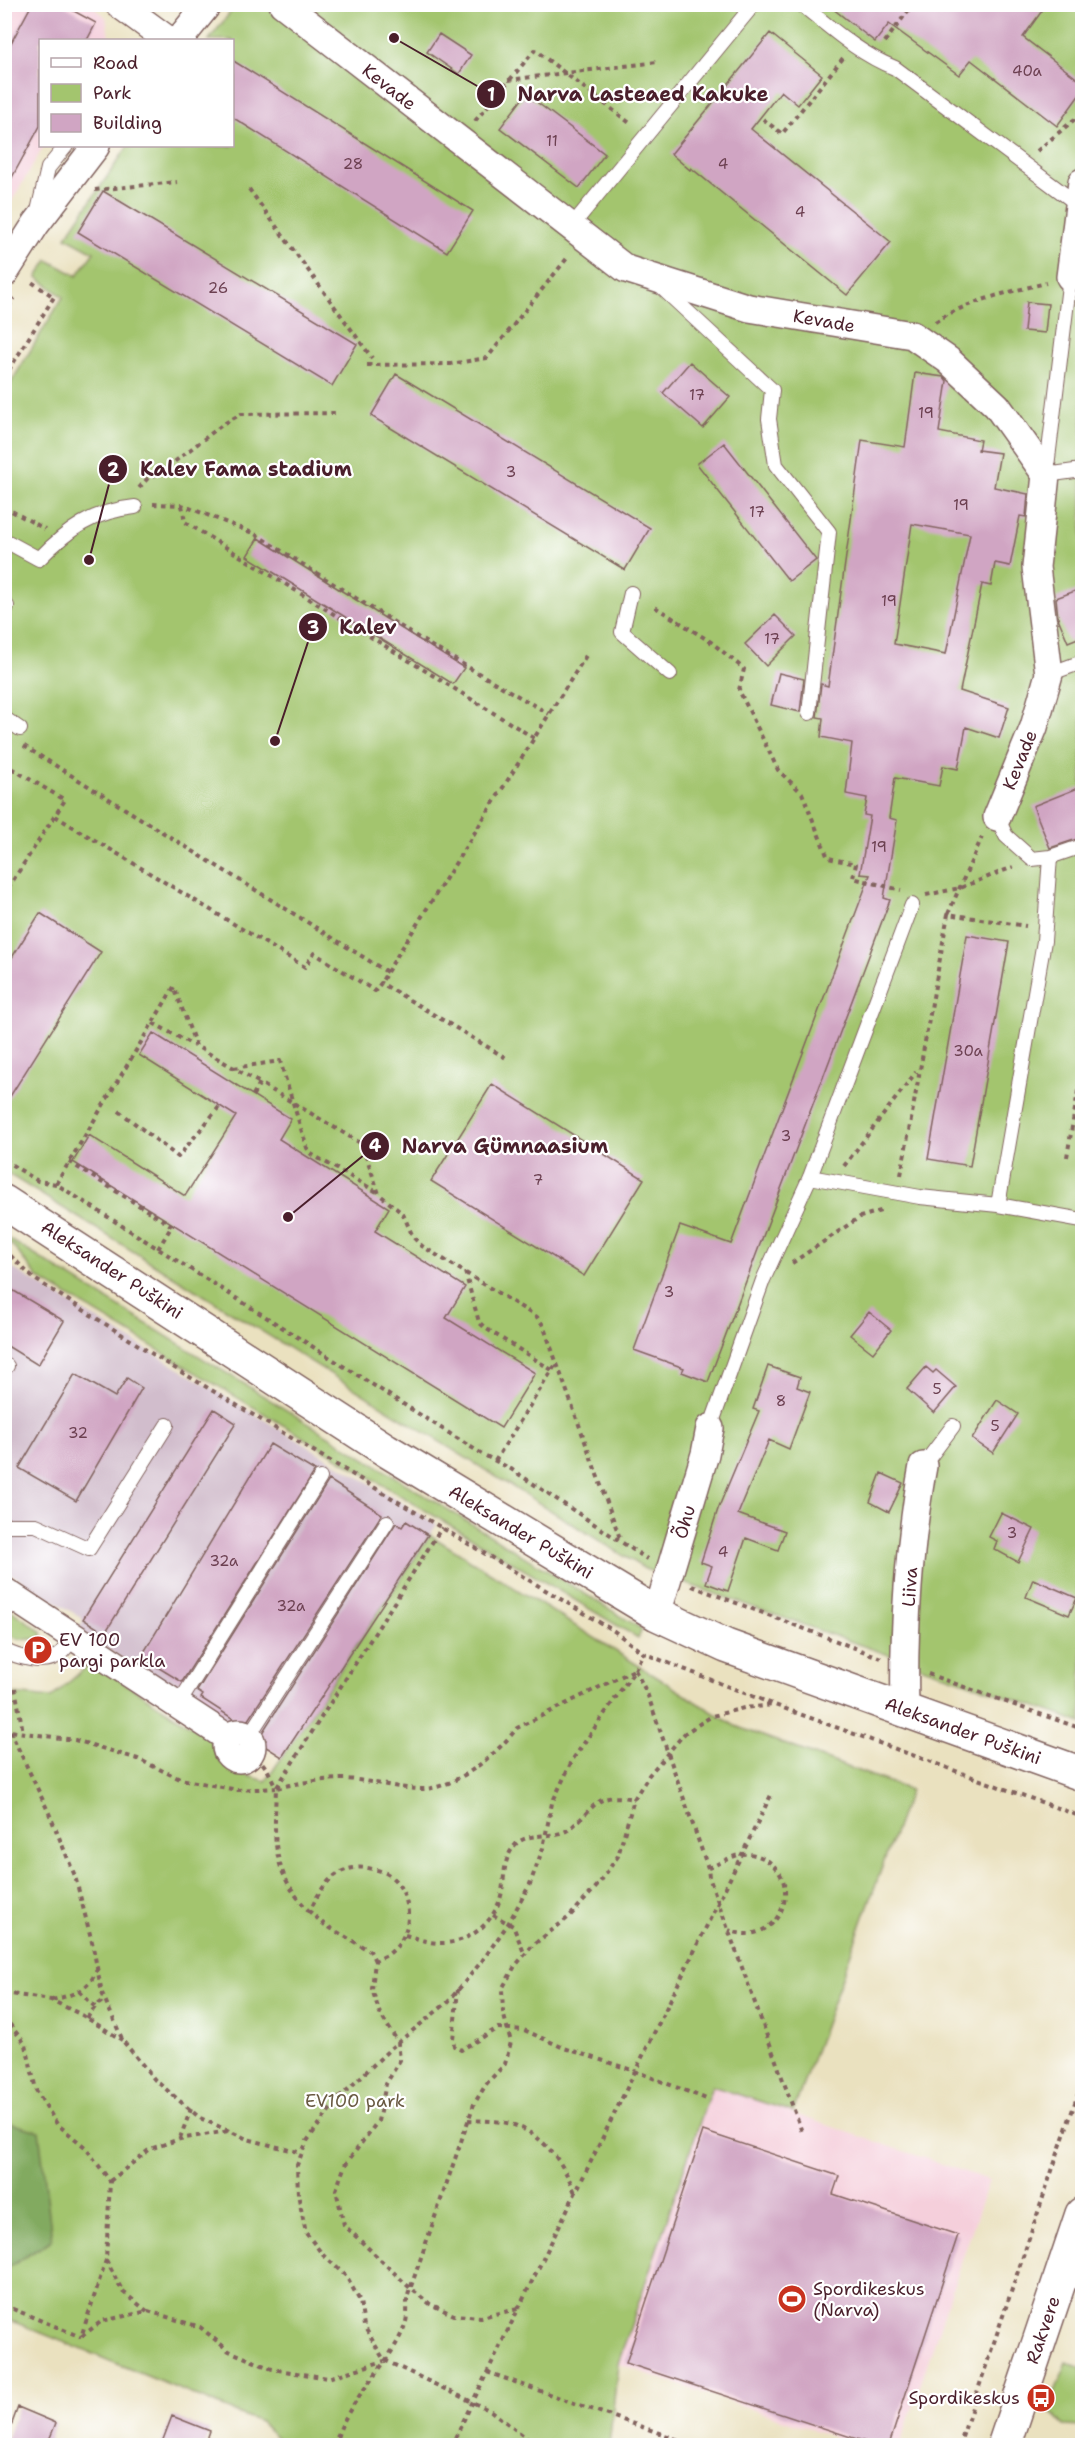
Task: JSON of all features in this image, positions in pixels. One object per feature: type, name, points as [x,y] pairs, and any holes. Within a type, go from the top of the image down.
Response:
[{"type":"main road","name":"Aleksander Puškini","points":[[4,1202],[386,1450],[657,1614],[726,1646],[1083,1774]]},
{"type":"main road","name":"Rakvere","points":[[1004,2445],[1083,2214]]},
{"type":"street","points":[[119,4],[167,39]]},
{"type":"street","points":[[180,39],[208,4]]},
{"type":"street","name":"Kevade","points":[[283,4],[626,269],[749,308],[912,336],[948,360],[997,406],[1046,475],[1036,567],[1049,674],[1034,727],[997,817]]},
{"type":"street","points":[[15,276],[36,224],[95,147]]},
{"type":"street","points":[[1074,287],[1081,194]]},
{"type":"street","name":"Õhu","points":[[657,1614],[705,1454],[710,1428]]},
{"type":"street","name":"Liiva","points":[[904,1709],[904,1666],[915,1506],[923,1466]]},
{"type":"street","points":[[4,1592],[178,1705],[244,1744]]},
{"type":"lane","points":[[577,233],[646,136],[754,4]]},
{"type":"lane","points":[[801,4],[853,46],[872,59],[895,68],[1022,163],[1081,194]]},
{"type":"lane","points":[[36,224],[48,168],[65,147]]},
{"type":"lane","points":[[650,276],[772,390],[769,419],[776,465],[829,532],[809,713]]},
{"type":"lane","points":[[1074,287],[1046,475],[1083,470]]},
{"type":"lane","points":[[4,540],[39,559],[54,543],[82,522],[113,510],[135,507]]},
{"type":"lane","points":[[630,592],[622,632],[670,674]]},
{"type":"lane","points":[[4,605],[7,606],[4,614]]},
{"type":"lane","points":[[1049,674],[1083,662]]},
{"type":"lane","points":[[4,718],[17,734]]},
{"type":"lane","points":[[997,817],[1006,836],[1032,859],[1050,857],[1083,846]]},
{"type":"lane","points":[[998,1205],[1045,929],[1050,857]]},
{"type":"lane","points":[[710,1428],[763,1280],[810,1177],[913,896]]},
{"type":"lane","points":[[810,1177],[920,1197],[998,1205],[1083,1220]]},
{"type":"lane","points":[[4,1526],[36,1525],[89,1549],[167,1425]]},
{"type":"lane","points":[[923,1466],[953,1426]]},
{"type":"lane","points":[[178,1705],[320,1478]]},
{"type":"lane","points":[[244,1744],[387,1522]]},
{"type":"lane","points":[[4,1650],[29,1659],[57,1656],[74,1637]]},
{"type":"path","points":[[872,59],[913,4]]},
{"type":"path","points":[[764,119],[782,134],[853,46]]},
{"type":"path","points":[[459,142],[507,80],[535,50],[646,136]]},
{"type":"path","points":[[507,80],[658,62]]},
{"type":"path","points":[[1022,163],[1083,113]]},
{"type":"path","points":[[83,191],[177,182]]},
{"type":"path","points":[[249,189],[372,358]]},
{"type":"path","points":[[367,365],[451,364],[487,358],[577,233]]},
{"type":"path","points":[[4,378],[54,297],[15,276]]},
{"type":"path","points":[[912,336],[945,315],[1009,292],[1074,287]]},
{"type":"path","points":[[138,489],[148,478],[165,469],[222,424],[241,414],[338,413]]},
{"type":"path","points":[[135,507],[148,504],[182,505],[255,534],[423,640],[549,714]]},
{"type":"path","points":[[182,505],[185,522],[534,738]]},
{"type":"path","points":[[655,608],[711,642],[744,669],[739,690],[778,770],[802,793],[828,858],[856,864],[853,878],[913,896],[930,896],[960,888],[1032,859]]},
{"type":"path","points":[[55,816],[305,967],[314,953],[375,990],[587,654]]},
{"type":"path","points":[[17,734],[387,972]]},
{"type":"path","points":[[4,764],[65,800],[6,883]]},
{"type":"path","points":[[898,1193],[948,914],[984,832],[997,817]]},
{"type":"path","points":[[948,914],[1045,929]]},
{"type":"path","points":[[381,983],[506,1058]]},
{"type":"path","points":[[56,1184],[174,987],[196,1046]]},
{"type":"path","points":[[153,1023],[362,1144],[379,1194]]},
{"type":"path","points":[[234,1068],[280,1061],[307,1148],[311,1154],[379,1194],[403,1214],[413,1237],[422,1246],[537,1317],[543,1325],[621,1542]]},
{"type":"path","points":[[1067,1157],[1083,1067]]},
{"type":"path","points":[[833,1182],[919,1069]]},
{"type":"path","points":[[253,1095],[260,1083]]},
{"type":"path","points":[[119,1111],[178,1157],[220,1106]]},
{"type":"path","points":[[4,1160],[38,1181],[56,1184],[511,1469],[670,1575],[904,1666],[1083,1729]]},
{"type":"path","points":[[69,1162],[173,1225],[158,1249]]},
{"type":"path","points":[[763,1280],[860,1217],[920,1197]]},
{"type":"path","points":[[465,1272],[479,1322],[552,1370]]},
{"type":"path","points":[[495,1461],[556,1364]]},
{"type":"path","points":[[276,1788],[442,1527]]},
{"type":"path","points":[[537,2445],[491,2411],[384,2360],[364,2326],[360,2301],[346,2276],[323,2255],[306,2233],[298,2194],[297,2165],[307,2141],[337,2100],[398,2042],[448,2001],[508,1924],[530,1884],[545,1837],[552,1803],[573,1759],[634,1670],[643,1653]]},
{"type":"path","points":[[4,1728],[10,1731],[75,1740],[128,1756],[180,1779],[238,1790],[276,1788],[344,1779],[420,1789],[448,1782],[476,1768],[507,1742],[517,1728],[634,1670]]},
{"type":"path","points":[[634,1670],[646,1693],[668,1752],[708,1868],[709,1877],[802,2132]]},
{"type":"path","points":[[15,1688],[23,1732]]},
{"type":"path","points":[[335,2445],[347,2414],[406,2324],[407,2298],[410,2288],[474,2104],[487,2083],[505,2064],[511,2042],[503,2012],[502,1989],[514,1966],[533,1945],[569,1917],[598,1885],[618,1856],[634,1799],[649,1775],[685,1733],[712,1716],[744,1708],[775,1704]]},
{"type":"path","points":[[10,1731],[49,1813],[75,1876],[105,1999],[123,2041],[155,2080],[200,2118],[247,2139],[302,2153]]},
{"type":"path","points":[[244,1744],[267,1769],[276,1788],[274,1827],[279,1869],[293,1895],[310,1912],[325,1925],[370,1951],[375,1961],[372,1989],[380,2014],[398,2042],[400,2060],[386,2084],[378,2121],[345,2165],[336,2190],[344,2225],[430,2304],[454,2315],[481,2317],[518,2309]]},
{"type":"path","points":[[451,2445],[771,1795]]},
{"type":"path","points":[[405,1935],[442,1943],[458,1940],[476,1932],[493,1915],[500,1902],[505,1862],[511,1850],[519,1842],[531,1837],[562,1835],[588,1809],[602,1800],[619,1797],[634,1799]]},
{"type":"path","points":[[708,1868],[742,1854],[754,1854],[766,1859],[777,1868],[785,1887],[784,1906],[778,1918],[768,1927],[757,1933],[744,1934],[728,1930]]},
{"type":"path","points":[[310,1912],[325,1883],[341,1870],[357,1867],[388,1874],[400,1889],[409,1913],[409,1921],[405,1935],[392,1952],[375,1961]]},
{"type":"path","points":[[493,1915],[513,1926],[517,1933],[518,1943],[525,1955]]},
{"type":"path","points":[[51,2000],[75,1995],[92,1981],[97,1968]]},
{"type":"path","points":[[459,1989],[453,2040],[454,2046],[461,2050],[498,2028],[524,2030],[564,2048],[635,2071],[709,2100]]},
{"type":"path","points":[[80,1991],[94,2007]]},
{"type":"path","points":[[4,1993],[51,2000],[123,2041]]},
{"type":"path","points":[[86,2018],[94,2007],[105,1999]]},
{"type":"path","points":[[4,2017],[26,2045],[36,2090],[57,2124],[85,2147],[110,2181],[106,2260],[81,2337]]},
{"type":"path","points":[[959,2445],[1083,2082]]},
{"type":"path","points":[[180,2139],[191,2109]]},
{"type":"path","points":[[468,2120],[514,2125],[533,2135],[552,2151],[567,2173],[575,2194]]},
{"type":"path","points":[[110,2181],[150,2150],[180,2139],[229,2131]]},
{"type":"path","points":[[106,2260],[123,2292],[147,2312],[200,2327],[229,2350],[272,2370],[328,2378],[384,2360]]},
{"type":"path","points":[[4,2312],[13,2309],[81,2337]]},
{"type":"path","points":[[81,2337],[102,2321],[147,2312]]},
{"type":"path","points":[[487,2372],[696,2445]]},
{"type":"shaded area","points":[[5,5],[91,5],[106,17],[108,39],[39,39],[39,147],[43,147],[5,213]]},
{"type":"shaded area","points":[[4,1263],[437,1524],[282,1757],[77,1631],[83,1622],[82,1618],[5,1570]]},
{"type":"shaded area","name":"Spordikeskus (Narva)","points":[[712,2086],[989,2180],[900,2445],[858,2445],[618,2364]]},
{"type":"green space","points":[[236,5],[1082,5],[1082,1723],[645,1569],[5,1172],[4,394],[63,297],[37,277],[48,260],[77,276],[94,252],[66,237],[127,147],[234,147],[234,39],[210,39]]},
{"type":"green space","points":[[4,1236],[642,1629],[638,1638],[38,1278],[13,1246],[5,1241]]},
{"type":"green space","name":"EV100 park","points":[[430,1535],[735,1726],[910,1790],[793,2112],[712,2086],[618,2364],[609,2445],[283,2445],[262,2423],[7,2319],[4,2291],[4,1693],[51,1698],[92,1662],[208,1737],[222,1763],[240,1773],[266,1781]]},
{"type":"green space","points":[[5,1606],[42,1632],[42,1637],[22,1639],[9,1635],[4,1625]]},
{"type":"green space","points":[[5,2122],[39,2131],[52,2240],[5,2270]]},
{"type":"green space","points":[[1067,2362],[1082,2368],[1082,2427],[1064,2426],[1048,2409]]},
{"type":"building","points":[[32,4],[61,4],[96,23],[88,39],[39,39],[39,128],[4,192],[4,56]]},
{"type":"building","points":[[827,4],[1047,4],[1023,37],[1083,83],[1083,90],[1057,126],[971,60],[959,75],[889,24],[875,42]]},
{"type":"building","points":[[770,33],[822,75],[798,105],[781,91],[751,129],[891,242],[847,295],[671,154]]},
{"type":"building","points":[[439,34],[471,55],[459,74],[427,52]]},
{"type":"building","points":[[234,61],[473,211],[447,252],[234,118]]},
{"type":"building","points":[[526,94],[605,154],[579,188],[500,128]]},
{"type":"building","points":[[103,191],[357,344],[332,386],[78,232]]},
{"type":"building","points":[[1027,302],[1048,304],[1045,333],[1024,331]]},
{"type":"building","points":[[690,362],[730,397],[703,428],[663,393]]},
{"type":"building","points":[[915,373],[944,377],[947,381],[939,432],[980,440],[978,450],[1000,453],[994,487],[1028,494],[1026,517],[1020,516],[1010,566],[995,563],[991,586],[982,584],[960,691],[1009,707],[999,738],[966,727],[958,769],[943,766],[939,786],[895,778],[889,818],[897,820],[884,898],[890,900],[708,1382],[682,1372],[684,1368],[634,1350],[680,1226],[731,1244],[870,875],[860,874],[870,816],[864,815],[867,798],[846,794],[852,743],[821,737],[823,718],[817,717],[821,684],[828,686],[862,440],[905,447]],"holes":[[[912,524],[970,534],[946,654],[894,644]]]},
{"type":"building","points":[[396,374],[650,528],[625,570],[371,416]]},
{"type":"building","points":[[724,443],[816,560],[789,581],[697,464]]},
{"type":"building","points":[[258,538],[464,668],[453,684],[247,556]]},
{"type":"building","points":[[1083,588],[1083,636],[1068,642],[1058,618],[1056,598]]},
{"type":"building","points":[[775,615],[796,636],[766,666],[745,644]]},
{"type":"building","points":[[779,673],[804,679],[800,712],[771,705]]},
{"type":"building","points":[[1083,786],[1083,837],[1050,848],[1033,806]]},
{"type":"building","points":[[40,913],[101,952],[4,1106],[4,970]]},
{"type":"building","points":[[967,935],[1009,942],[970,1166],[928,1159]]},
{"type":"building","points":[[153,1033],[291,1119],[279,1139],[389,1208],[375,1231],[465,1287],[446,1318],[535,1373],[501,1428],[73,1162],[89,1135],[185,1196],[236,1116],[139,1055]]},
{"type":"building","points":[[492,1084],[644,1179],[584,1276],[431,1181]]},
{"type":"building","points":[[4,1285],[64,1321],[38,1365],[4,1344]]},
{"type":"building","points":[[869,1312],[891,1330],[873,1353],[850,1335]]},
{"type":"building","points":[[768,1366],[800,1377],[797,1387],[810,1392],[789,1449],[769,1440],[738,1514],[785,1531],[778,1550],[746,1538],[728,1591],[706,1583],[712,1566],[701,1562],[718,1509],[759,1411],[753,1409]]},
{"type":"building","points":[[926,1367],[933,1373],[936,1370],[956,1387],[934,1413],[907,1389]]},
{"type":"building","points":[[75,1374],[115,1397],[127,1378],[142,1388],[76,1501],[19,1468]]},
{"type":"building","points":[[997,1400],[1018,1414],[993,1453],[972,1439]]},
{"type":"building","points":[[214,1409],[236,1423],[105,1633],[83,1619]]},
{"type":"building","points":[[270,1444],[315,1471],[182,1682],[141,1657]]},
{"type":"building","points":[[881,1473],[903,1483],[889,1512],[870,1502]]},
{"type":"building","points":[[329,1480],[382,1514],[244,1726],[201,1698],[203,1695],[197,1691]]},
{"type":"building","points":[[1001,1513],[1034,1529],[1018,1562],[994,1549],[997,1541],[989,1537]]},
{"type":"building","points":[[406,1521],[428,1535],[282,1757],[263,1745],[266,1740],[260,1736],[396,1523],[402,1527]]},
{"type":"building","points":[[1033,1579],[1077,1598],[1069,1615],[1026,1597]]},
{"type":"building","name":"Spordikeskus (Narva)","points":[[703,2131],[839,2176],[833,2194],[958,2235],[889,2445],[875,2445],[626,2363]]},
{"type":"building","points":[[18,2407],[56,2423],[47,2445],[4,2445]]},
{"type":"building","points":[[172,2416],[210,2431],[205,2445],[161,2445]]},
{"type":"place","name":"Narva Lasteaed Kakuke","points":[[394,38]]},
{"type":"place","name":"Kalev Fama stadium","points":[[89,560]]},
{"type":"place","name":"Kalev","points":[[275,741]]},
{"type":"place","name":"Narva Gümnaasium","points":[[288,1217]]},
{"type":"place","name":"EV 100 pargi parkla","points":[[38,1650]]},
{"type":"place","name":"Spordikeskus (Narva)","points":[[792,2299]]},
{"type":"place","name":"Spordikeskus","points":[[1041,2398]]}]
